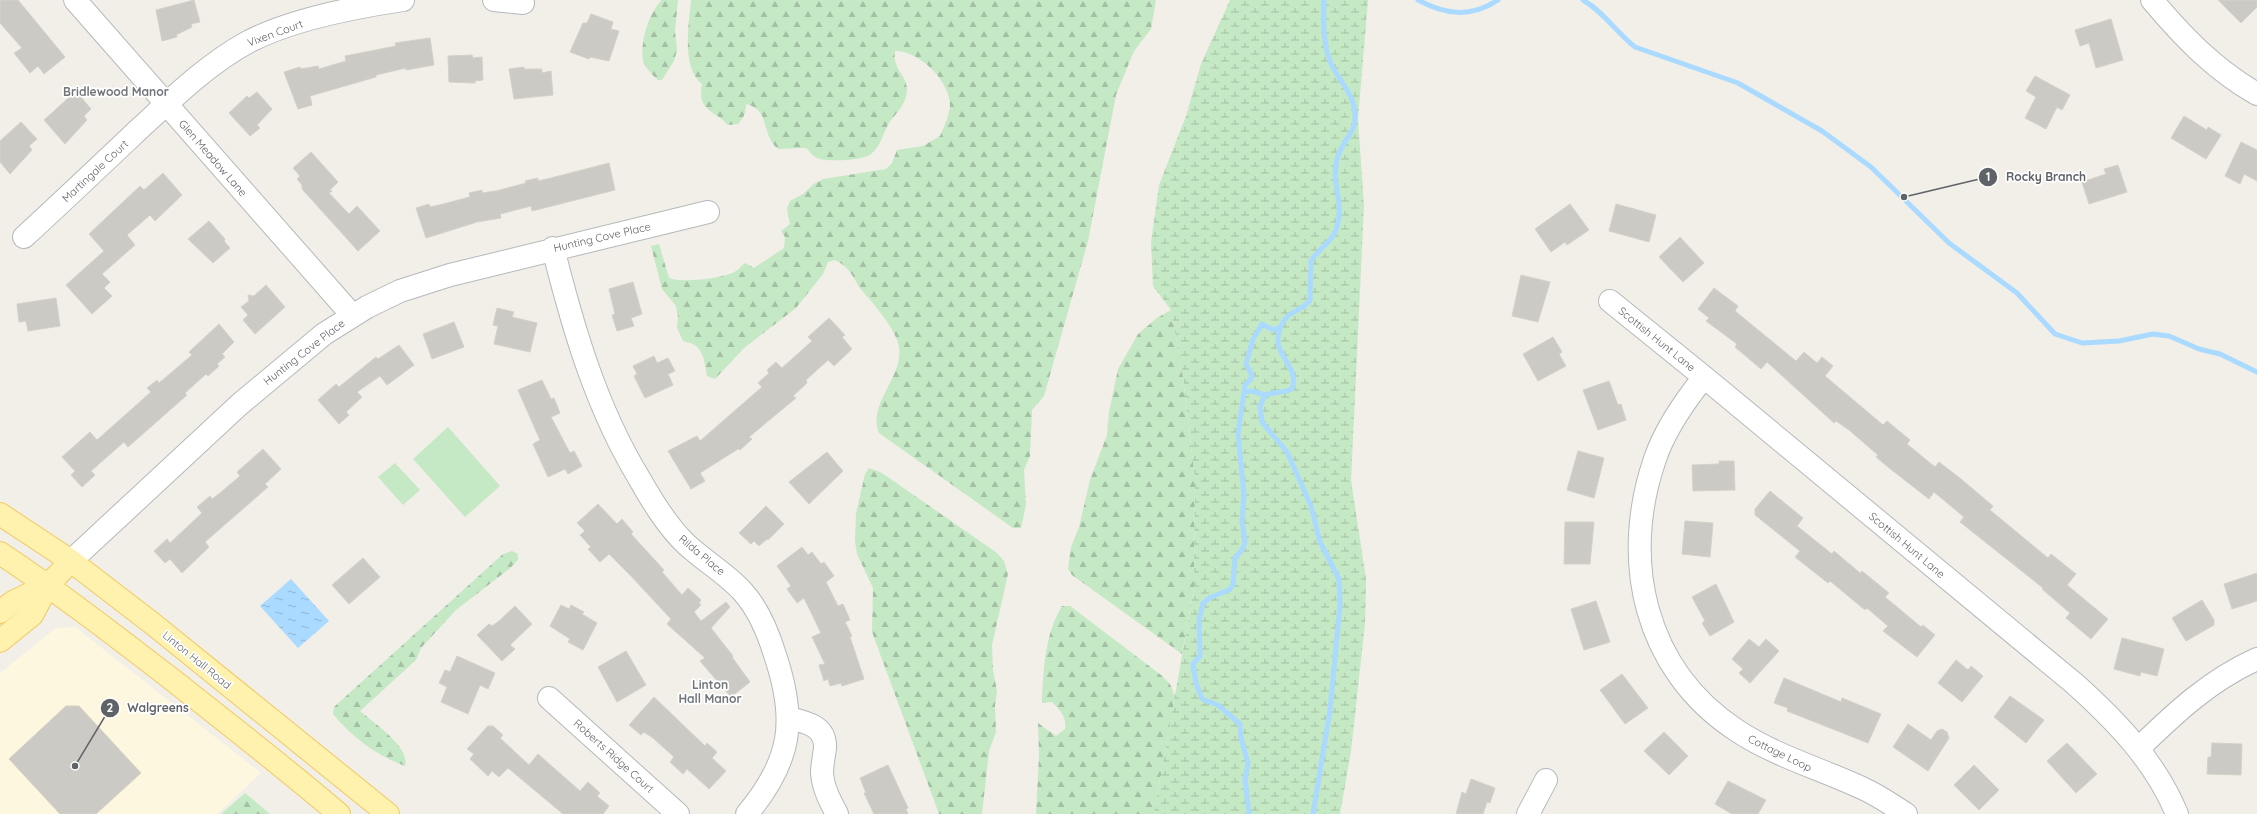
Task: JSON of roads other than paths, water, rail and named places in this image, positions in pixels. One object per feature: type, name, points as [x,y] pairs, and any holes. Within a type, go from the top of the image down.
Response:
[{"type":"main road","name":"Linton Hall Road","points":[[0,514],[71,561],[154,624],[388,814]]},
{"type":"main road","points":[[0,553],[48,585],[278,762],[339,814]]},
{"type":"main road","points":[[0,641],[32,615],[48,585],[71,561]]},
{"type":"main road","points":[[0,612],[13,602],[48,585]]},
{"type":"street","name":"Glen Meadow Lane","points":[[75,0],[352,315]]},
{"type":"street","name":"Vixen Court","points":[[166,104],[221,58],[249,42],[279,29],[322,17],[403,0]]},
{"type":"street","points":[[494,0],[523,3]]},
{"type":"street","points":[[2152,0],[2190,43],[2217,67],[2257,94]]},
{"type":"street","name":"Martingale Court","points":[[24,237],[166,104]]},
{"type":"street","name":"Hunting Cove Place","points":[[71,561],[240,404],[324,334],[352,315],[400,291],[450,274],[553,248],[708,212]]},
{"type":"street","name":"Rilda Place","points":[[553,248],[567,304],[583,357],[620,444],[656,506],[684,543],[731,580],[757,610],[770,639],[780,669],[789,718],[786,744],[776,772],[762,797],[747,814]]},
{"type":"street","name":"Scottish Hunt Lane","points":[[1610,301],[2075,684],[2107,713],[2139,748],[2151,764],[2177,814]]},
{"type":"street","name":"Cottage Loop","points":[[1704,377],[1686,400],[1669,428],[1655,458],[1644,498],[1639,529],[1638,561],[1643,591],[1651,621],[1660,643],[1675,670],[1689,690],[1703,704],[1734,729],[1787,759],[1861,788],[1906,814]]},
{"type":"street","points":[[2139,748],[2183,706],[2212,684],[2257,659]]},
{"type":"street","name":"Roberts Ridge Court","points":[[549,698],[678,814]]},
{"type":"street","points":[[789,718],[817,727],[823,734],[825,743],[822,766],[824,786],[837,814]]},
{"type":"street","points":[[1528,814],[1546,780]]},
{"type":"water","points":[[291,579],[329,621],[298,648],[260,606]]},
{"type":"waterway","points":[[1313,814],[1330,710],[1340,605],[1339,579],[1320,542],[1311,506],[1287,452],[1262,422],[1260,406],[1265,395],[1292,389],[1294,380],[1289,366],[1278,345],[1278,336],[1281,326],[1287,317],[1303,307],[1310,300],[1311,261],[1336,230],[1339,220],[1339,201],[1335,174],[1336,165],[1341,149],[1355,123],[1354,106],[1352,100],[1329,59],[1325,42],[1324,0]]},
{"type":"waterway","points":[[1418,0],[1439,9],[1458,12],[1478,10],[1498,0]]},
{"type":"waterway","points":[[1583,0],[1604,16],[1635,47],[1738,83],[1822,131],[1871,167],[1949,243],[2017,293],[2055,334],[2082,343],[2119,341],[2153,334],[2169,336],[2199,349],[2220,354],[2257,372]]},
{"type":"waterway","points":[[1244,392],[1245,385],[1251,379],[1252,375],[1246,364],[1253,339],[1262,324],[1273,330],[1280,327]]},
{"type":"waterway","points":[[1249,814],[1245,779],[1248,763],[1241,738],[1240,724],[1218,705],[1204,700],[1201,697],[1196,683],[1193,664],[1200,656],[1199,620],[1203,603],[1211,597],[1229,590],[1233,585],[1235,558],[1242,550],[1245,543],[1242,521],[1244,495],[1238,434],[1244,392],[1252,391],[1265,395]]},
{"type":"place","name":"Rocky Branch","points":[[1904,197]]},
{"type":"place","name":"Walgreens","points":[[75,766]]},
{"type":"district","name":"Bridlewood Manor","points":[[116,92]]},
{"type":"district","name":"Linton Hall Manor","points":[[710,692]]}]
